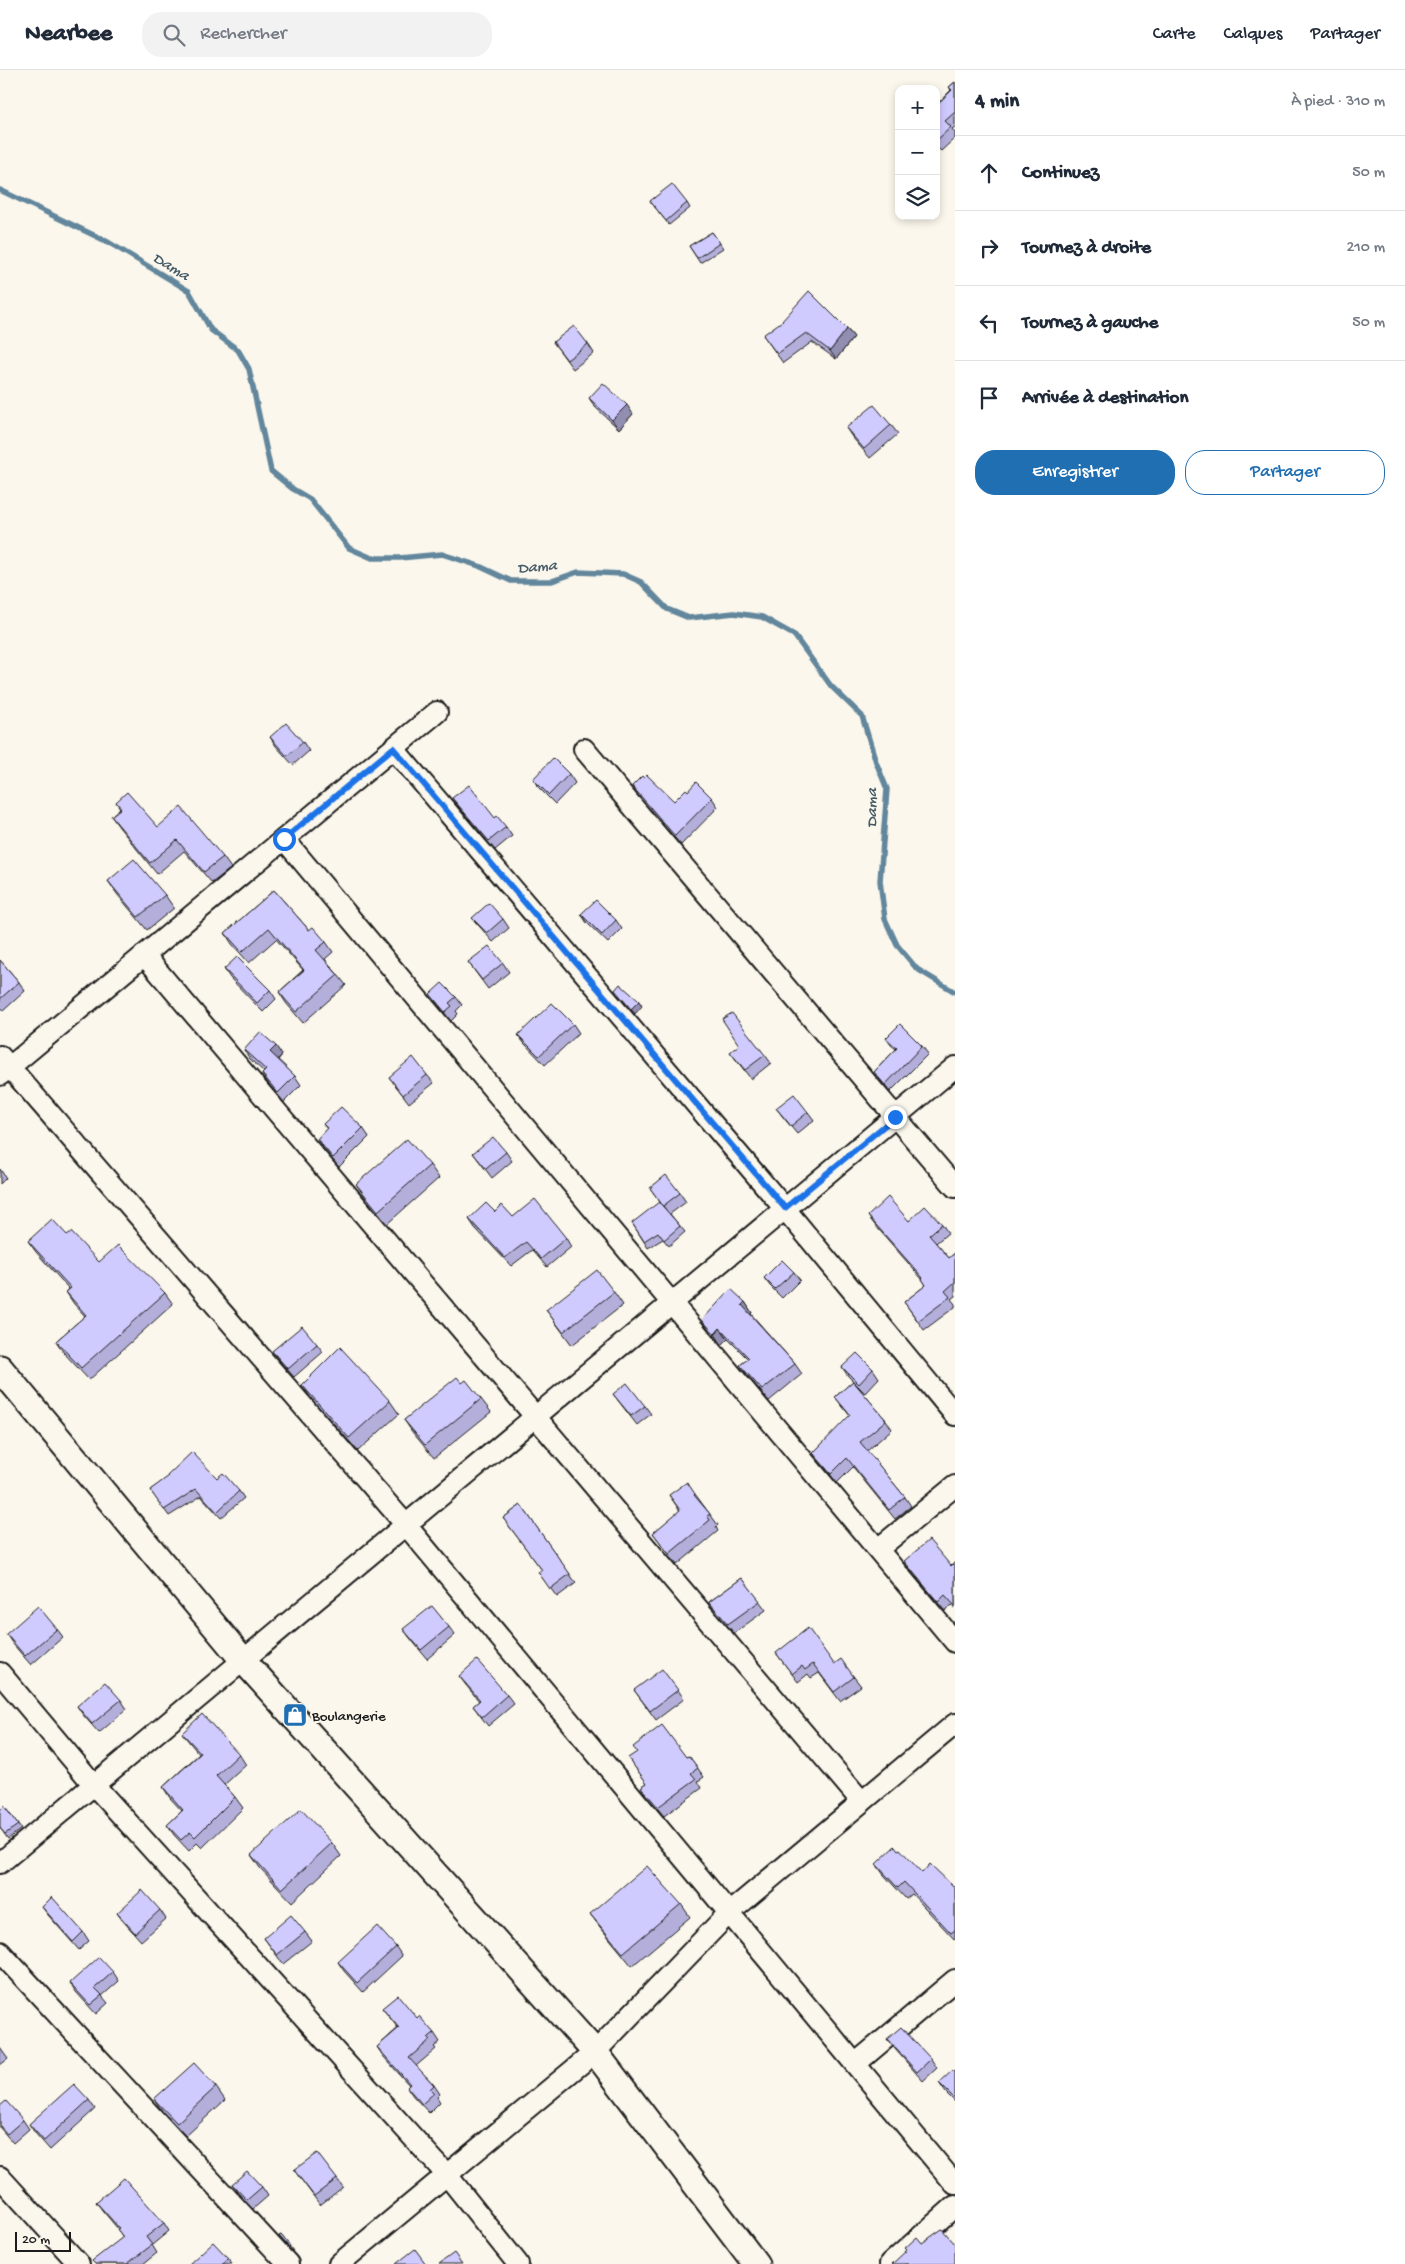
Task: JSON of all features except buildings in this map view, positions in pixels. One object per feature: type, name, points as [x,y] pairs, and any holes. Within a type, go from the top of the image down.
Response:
[{"type":"street","points":[[437,712],[144,955],[3,1066],[406,1525],[955,2184]]},
{"type":"street","points":[[393,748],[785,1208],[955,1415]]},
{"type":"street","points":[[584,749],[955,1187]]},
{"type":"street","points":[[284,839],[955,1642]]},
{"type":"street","points":[[144,955],[862,1802]]},
{"type":"street","points":[[0,1863],[955,1067]]},
{"type":"street","points":[[0,1368],[243,1660],[595,2052],[756,2264]]},
{"type":"street","points":[[878,1549],[955,1486]]},
{"type":"street","points":[[0,1673],[94,1785],[447,2175],[518,2264]]},
{"type":"street","points":[[339,2264],[595,2052],[729,1912],[955,1724]]},
{"type":"street","points":[[0,1952],[288,2264]]},
{"type":"street","points":[[855,2064],[955,1980]]},
{"type":"street","points":[[0,2177],[79,2264]]},
{"type":"street","points":[[890,2264],[955,2206]]},
{"type":"waterway","name":"Dama","points":[[0,190],[108,242],[189,291],[211,330],[238,350],[249,369],[271,471],[293,489],[310,499],[349,548],[372,558],[400,558],[442,554],[479,566],[511,581],[552,581],[578,572],[623,574],[641,582],[667,609],[689,618],[734,613],[762,617],[794,635],[831,686],[862,716],[876,762],[887,789],[880,881],[885,919],[897,945],[917,969],[955,992]]},
{"type":"place","name":"Boulangerie","points":[[295,1715]]},
{"type":"route","points":[[284,839],[393,748],[785,1208],[895,1117]]}]
